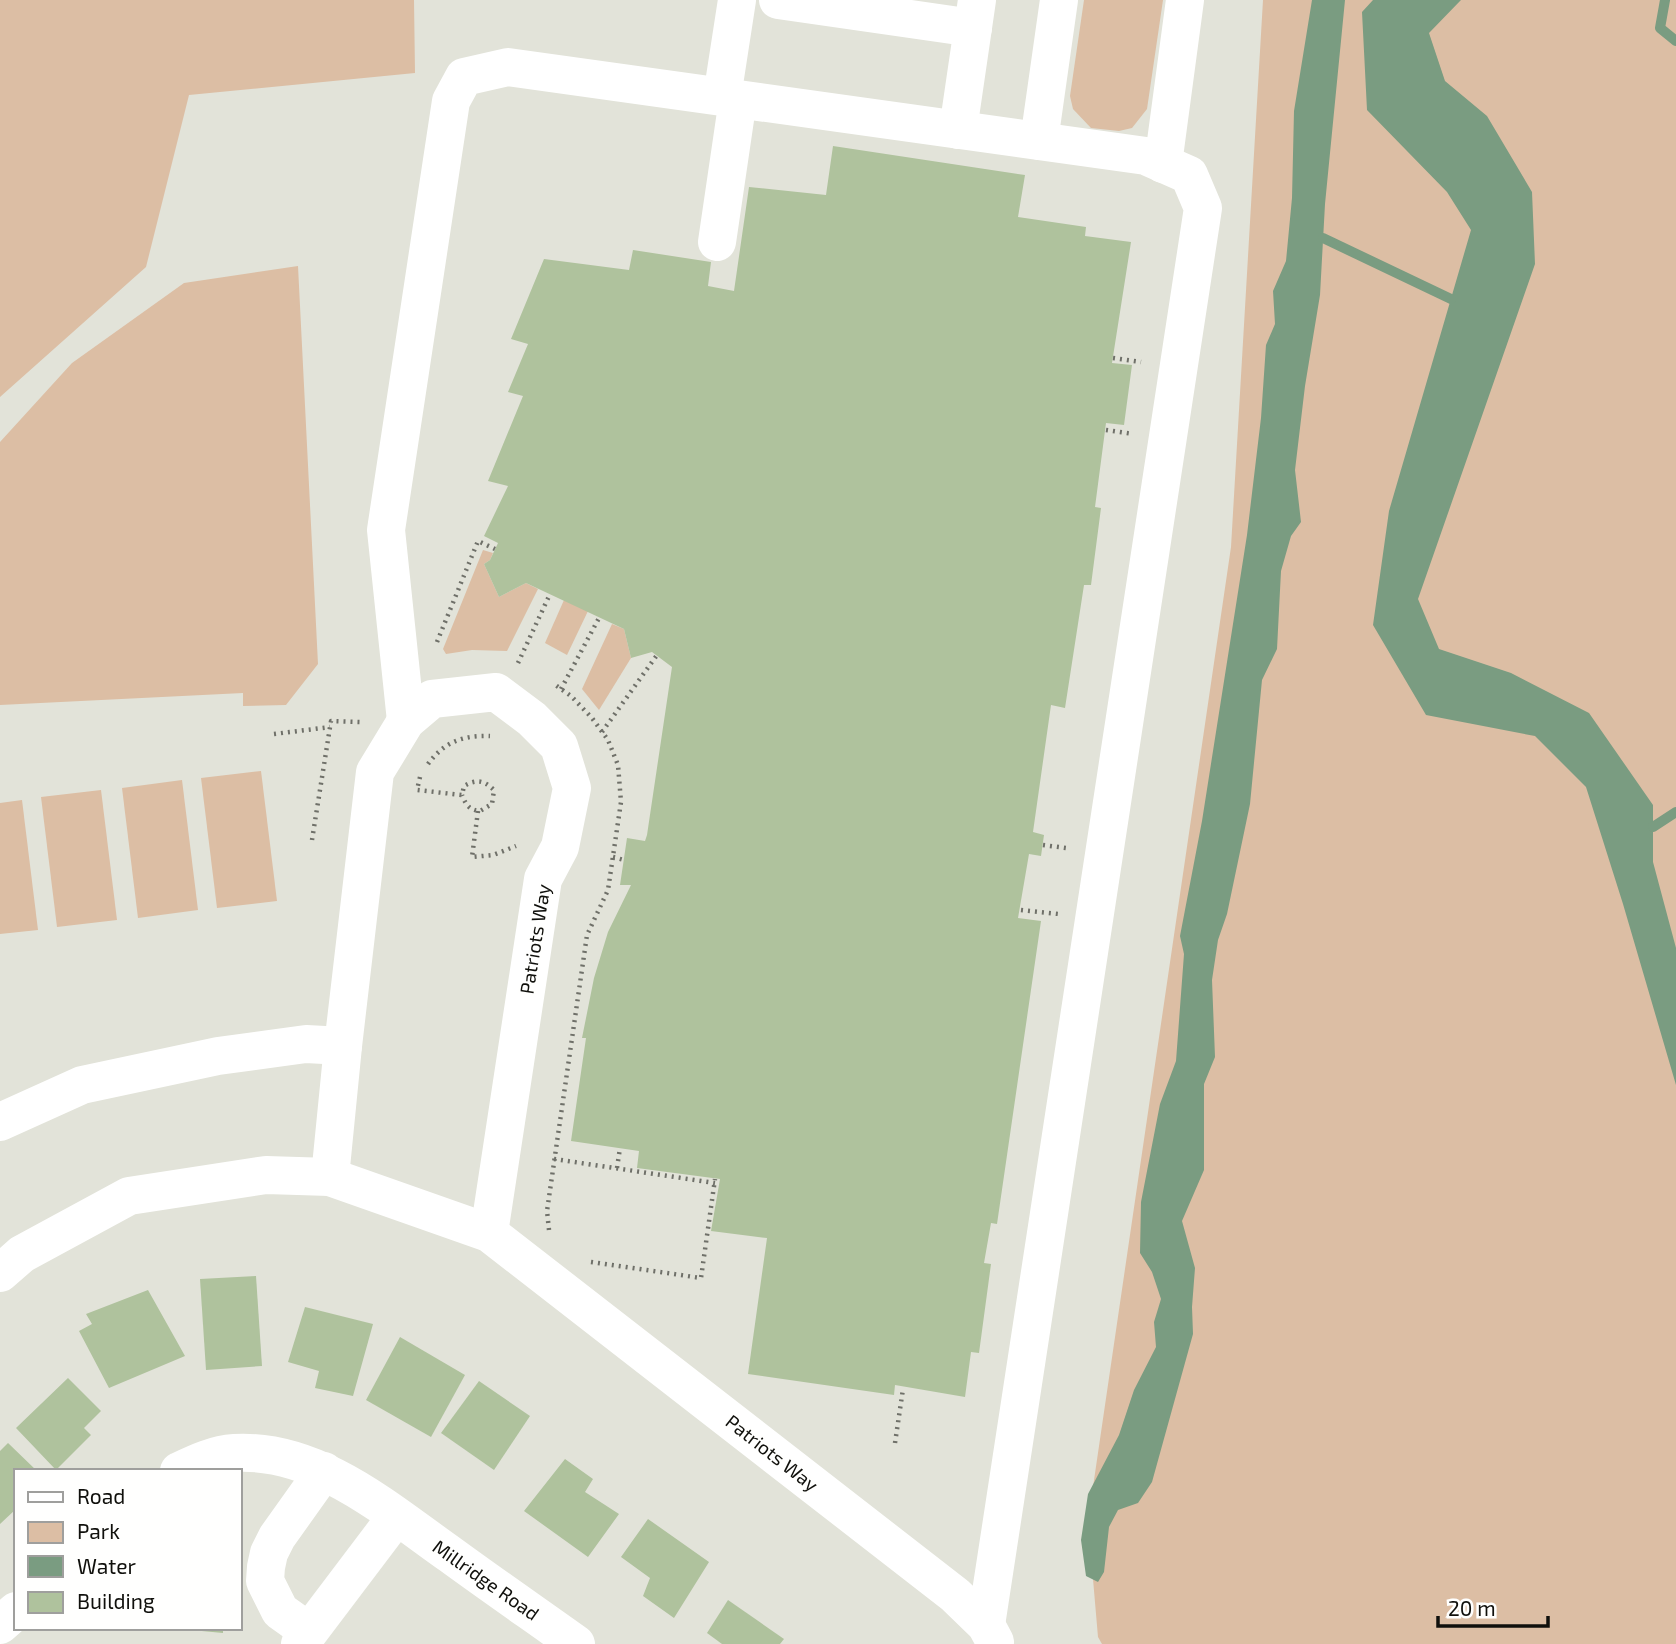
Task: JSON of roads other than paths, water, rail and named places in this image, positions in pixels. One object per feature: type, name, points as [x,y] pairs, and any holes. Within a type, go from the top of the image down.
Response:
[{"type":"street","points":[[717,242],[737,0]]},
{"type":"street","points":[[778,0],[974,14],[958,130]]},
{"type":"street","points":[[1039,141],[1059,0]]},
{"type":"street","points":[[1163,164],[1185,0]]},
{"type":"street","points":[[406,721],[386,530],[451,101],[464,76],[508,67],[1146,156],[1189,175],[1203,208],[991,1634]]},
{"type":"street","name":"Patriots Way","points":[[330,1177],[375,772],[406,721],[432,699],[496,692],[532,719],[559,746],[572,788],[560,847],[543,879],[489,1233]]},
{"type":"street","points":[[0,1122],[82,1085],[218,1056],[306,1044],[343,1046]]},
{"type":"street","name":"Patriots Way","points":[[0,1273],[22,1254],[129,1196],[266,1175],[330,1177],[489,1233],[944,1586],[991,1634]]},
{"type":"street","name":"Millridge Road","points":[[183,1469],[204,1459],[232,1452],[261,1454],[324,1471],[351,1486],[576,1644]]},
{"type":"street","points":[[324,1471],[277,1537],[266,1567],[265,1581],[280,1611],[304,1638],[396,1517]]},
{"type":"street","points":[[0,1625],[14,1613]]},
{"type":"water","points":[[1312,0],[1345,0],[1325,204],[1320,295],[1295,470],[1301,522],[1291,536],[1281,571],[1277,649],[1262,680],[1250,804],[1227,914],[1218,940],[1212,980],[1215,1057],[1204,1084],[1204,1170],[1182,1221],[1195,1268],[1193,1334],[1152,1482],[1138,1503],[1118,1510],[1109,1527],[1104,1572],[1098,1582],[1086,1576],[1081,1540],[1088,1494],[1119,1435],[1134,1390],[1156,1347],[1154,1322],[1161,1299],[1152,1272],[1140,1253],[1141,1202],[1160,1104],[1176,1061],[1184,954],[1180,936],[1202,821],[1247,535],[1261,418],[1266,345],[1275,324],[1273,291],[1286,261],[1292,198],[1294,111]]},
{"type":"water","points":[[1373,0],[1461,0],[1429,33],[1445,81],[1487,116],[1532,192],[1535,264],[1418,599],[1439,649],[1511,673],[1589,713],[1653,805],[1653,862],[1676,948],[1676,1085],[1586,787],[1535,736],[1426,715],[1373,625],[1389,511],[1471,230],[1447,192],[1367,110],[1362,12]]},
{"type":"waterway","points":[[1665,0],[1660,28],[1676,41]]},
{"type":"waterway","points":[[1323,238],[1451,299]]},
{"type":"waterway","points":[[1653,827],[1676,812]]}]
